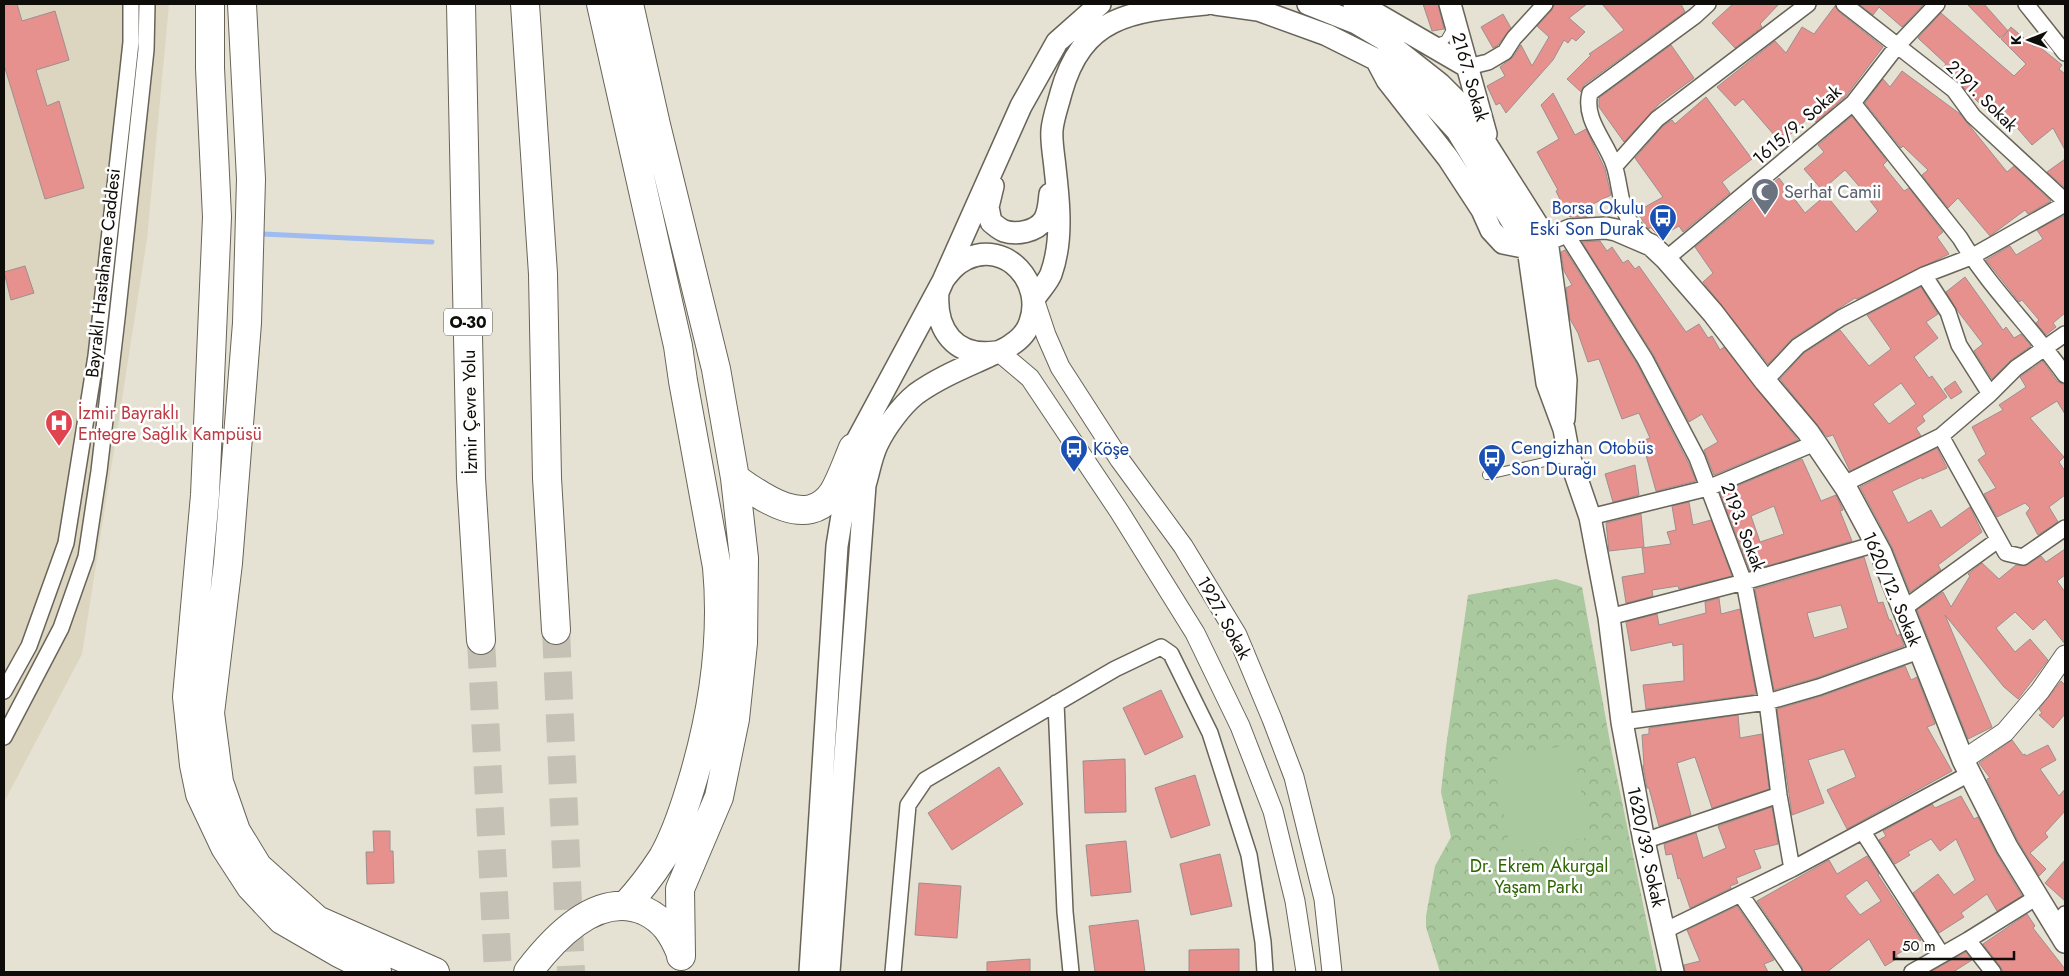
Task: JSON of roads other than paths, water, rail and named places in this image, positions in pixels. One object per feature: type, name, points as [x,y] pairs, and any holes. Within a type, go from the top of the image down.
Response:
[{"type":"highway","points":[[210,4],[210,68],[217,217],[205,495],[187,698],[194,765],[200,794],[225,847],[251,888],[282,920],[339,953],[377,972]]},
{"type":"highway","points":[[242,4],[251,178],[247,322],[228,563],[210,713],[219,782],[236,831],[258,867],[317,920],[434,972]]},
{"type":"highway","name":"İzmir Çevre Yolu","points":[[461,4],[471,478],[481,640]]},
{"type":"highway","points":[[526,4],[543,274],[547,478],[556,630]]},
{"type":"highway","points":[[601,4],[678,346],[717,567],[719,593],[716,679],[700,756],[683,811],[664,855],[643,887],[626,905]]},
{"type":"highway","points":[[629,4],[656,125],[716,369],[735,478],[744,558],[743,643],[735,719],[719,797],[680,889],[683,964]]},
{"type":"highway","points":[[735,478],[762,498],[785,508],[809,509],[819,505],[832,494],[853,448]]},
{"type":"highway","points":[[528,972],[558,938],[578,922],[599,910],[626,905],[654,915],[666,926],[675,939],[683,964]]},
{"type":"main road","points":[[998,351],[976,352],[961,347],[949,337],[940,324],[936,308],[938,292],[1021,106],[1057,42],[1075,4]]},
{"type":"main road","points":[[1057,42],[1100,4]]},
{"type":"main road","points":[[1000,154],[988,207],[991,222],[1002,231],[1016,233],[1032,230],[1044,221],[1049,207],[1052,130],[1065,79],[1076,56],[1091,37],[1115,19],[1152,6],[1206,4]]},
{"type":"main road","name":"1620/12. Sokak","points":[[1215,4],[1258,10],[1327,35],[1375,59],[1387,80],[1448,158],[1482,210],[1491,230],[1503,243],[1546,240],[1606,228],[1616,230],[1651,245],[1666,259],[1713,313],[1764,381],[1808,432],[1844,484],[1876,544],[1967,766],[2007,847],[2037,897],[2062,927]]},
{"type":"main road","points":[[1308,4],[1356,24],[1383,39],[1420,67],[1459,103],[1491,150],[1546,240]]},
{"type":"main road","points":[[1354,4],[1468,67]]},
{"type":"main road","name":"2167. Sokak","points":[[1452,12],[1491,150]]},
{"type":"main road","points":[[1034,298],[1051,275],[1059,237],[1052,130]]},
{"type":"main road","name":"1620/39. Sokak","points":[[1546,240],[1566,380],[1564,429],[1569,456],[1590,517],[1609,617],[1622,722],[1644,841],[1673,972]]},
{"type":"main road","points":[[810,972],[837,546],[853,448],[944,279],[954,266],[968,258],[984,255],[1000,257],[1015,265],[1026,277],[1034,298],[1030,324],[1020,338],[1010,346],[947,375],[915,395],[893,419],[877,446],[865,485],[829,972]]},
{"type":"street","name":"Bayraklı Hastahane Caddesi","points":[[4,691],[29,646],[66,542],[96,356],[131,42],[131,4]]},
{"type":"street","name":"Bayraklı Hastahane Caddesi","points":[[4,736],[61,628],[86,557],[99,471],[118,308],[146,50],[147,4]]},
{"type":"street","points":[[1468,67],[1488,62],[1505,52],[1514,38],[1545,4]]},
{"type":"street","name":"1620/12. Sokak","points":[[1651,245],[1628,218],[1619,192],[1615,166],[1589,114],[1588,102],[1590,93],[1695,16],[1708,4]]},
{"type":"street","points":[[1615,166],[1657,119],[1709,77],[1808,4]]},
{"type":"street","name":"2191. Sokak","points":[[1844,4],[1954,90],[1973,116],[2065,203]]},
{"type":"street","name":"1615/9. Sokak","points":[[1666,259],[1853,103],[1898,45],[1937,4]]},
{"type":"street","points":[[2026,4],[2065,53]]},
{"type":"street","points":[[1853,103],[1960,238],[1971,257],[2046,349],[2065,376]]},
{"type":"street","points":[[1764,381],[1798,346],[1841,318],[1924,274],[1971,257],[2065,203]]},
{"type":"street","name":"2193. Sokak","points":[[1546,240],[1645,359],[1697,458],[1744,582],[1767,702],[1779,795],[1792,869]]},
{"type":"street","points":[[1924,274],[1948,312],[1959,345],[1990,394]]},
{"type":"street","name":"1927. Sokak","points":[[1034,298],[1046,335],[1060,367],[1120,460],[1183,546],[1237,635],[1294,777],[1324,899],[1332,972]]},
{"type":"street","points":[[1844,484],[1941,436],[1990,394],[2016,368],[2065,334]]},
{"type":"street","name":"1927. Sokak","points":[[998,351],[1030,378],[1119,511],[1195,633],[1240,726],[1273,811],[1295,901],[1306,972]]},
{"type":"street","points":[[1941,436],[2006,553],[2023,557],[2065,528]]},
{"type":"street","points":[[1590,517],[1708,488],[1815,443]]},
{"type":"street","points":[[1904,609],[1998,540]]},
{"type":"street","points":[[1609,617],[1744,582],[1876,544]]},
{"type":"street","points":[[892,972],[908,805],[925,780],[1114,669],[1161,647],[1171,654],[1210,733],[1249,855],[1263,942],[1265,972]]},
{"type":"street","points":[[1622,722],[1767,702],[1819,687],[1919,651]]},
{"type":"street","points":[[1664,931],[1741,895],[1863,832],[1967,766],[2005,732],[2040,691],[2065,655]]},
{"type":"street","points":[[1056,703],[1065,912],[1071,972]]},
{"type":"street","points":[[1644,841],[1779,795]]},
{"type":"street","points":[[1863,832],[1942,955]]},
{"type":"street","points":[[1741,895],[1794,972]]},
{"type":"street","points":[[1912,972],[2037,897]]},
{"type":"street","points":[[1968,940],[1993,972]]},
{"type":"lane","points":[[1431,45],[1445,40],[1452,31],[1452,12]]},
{"type":"lane","points":[[1487,475],[1569,456]]},
{"type":"waterway","points":[[263,234],[432,242]]},
{"type":"tunnel","points":[[556,630],[571,972]]},
{"type":"tunnel","points":[[481,640],[498,972]]},
{"type":"place","name":"Serhat Camii","points":[[1765,216]]},
{"type":"place","name":"Borsa Okulu Eski Son Durak","points":[[1663,242]]},
{"type":"place","name":"İzmir Bayraklı Entegre Sağlık Kampüsü","points":[[59,447]]},
{"type":"place","name":"Köşe","points":[[1074,473]]},
{"type":"place","name":"Cengizhan Otobüs Son Durağı","points":[[1492,482]]},
{"type":"park label","name":"Dr. Ekrem Akurgal Yaşam Parkı","points":[[1539,876]]}]
